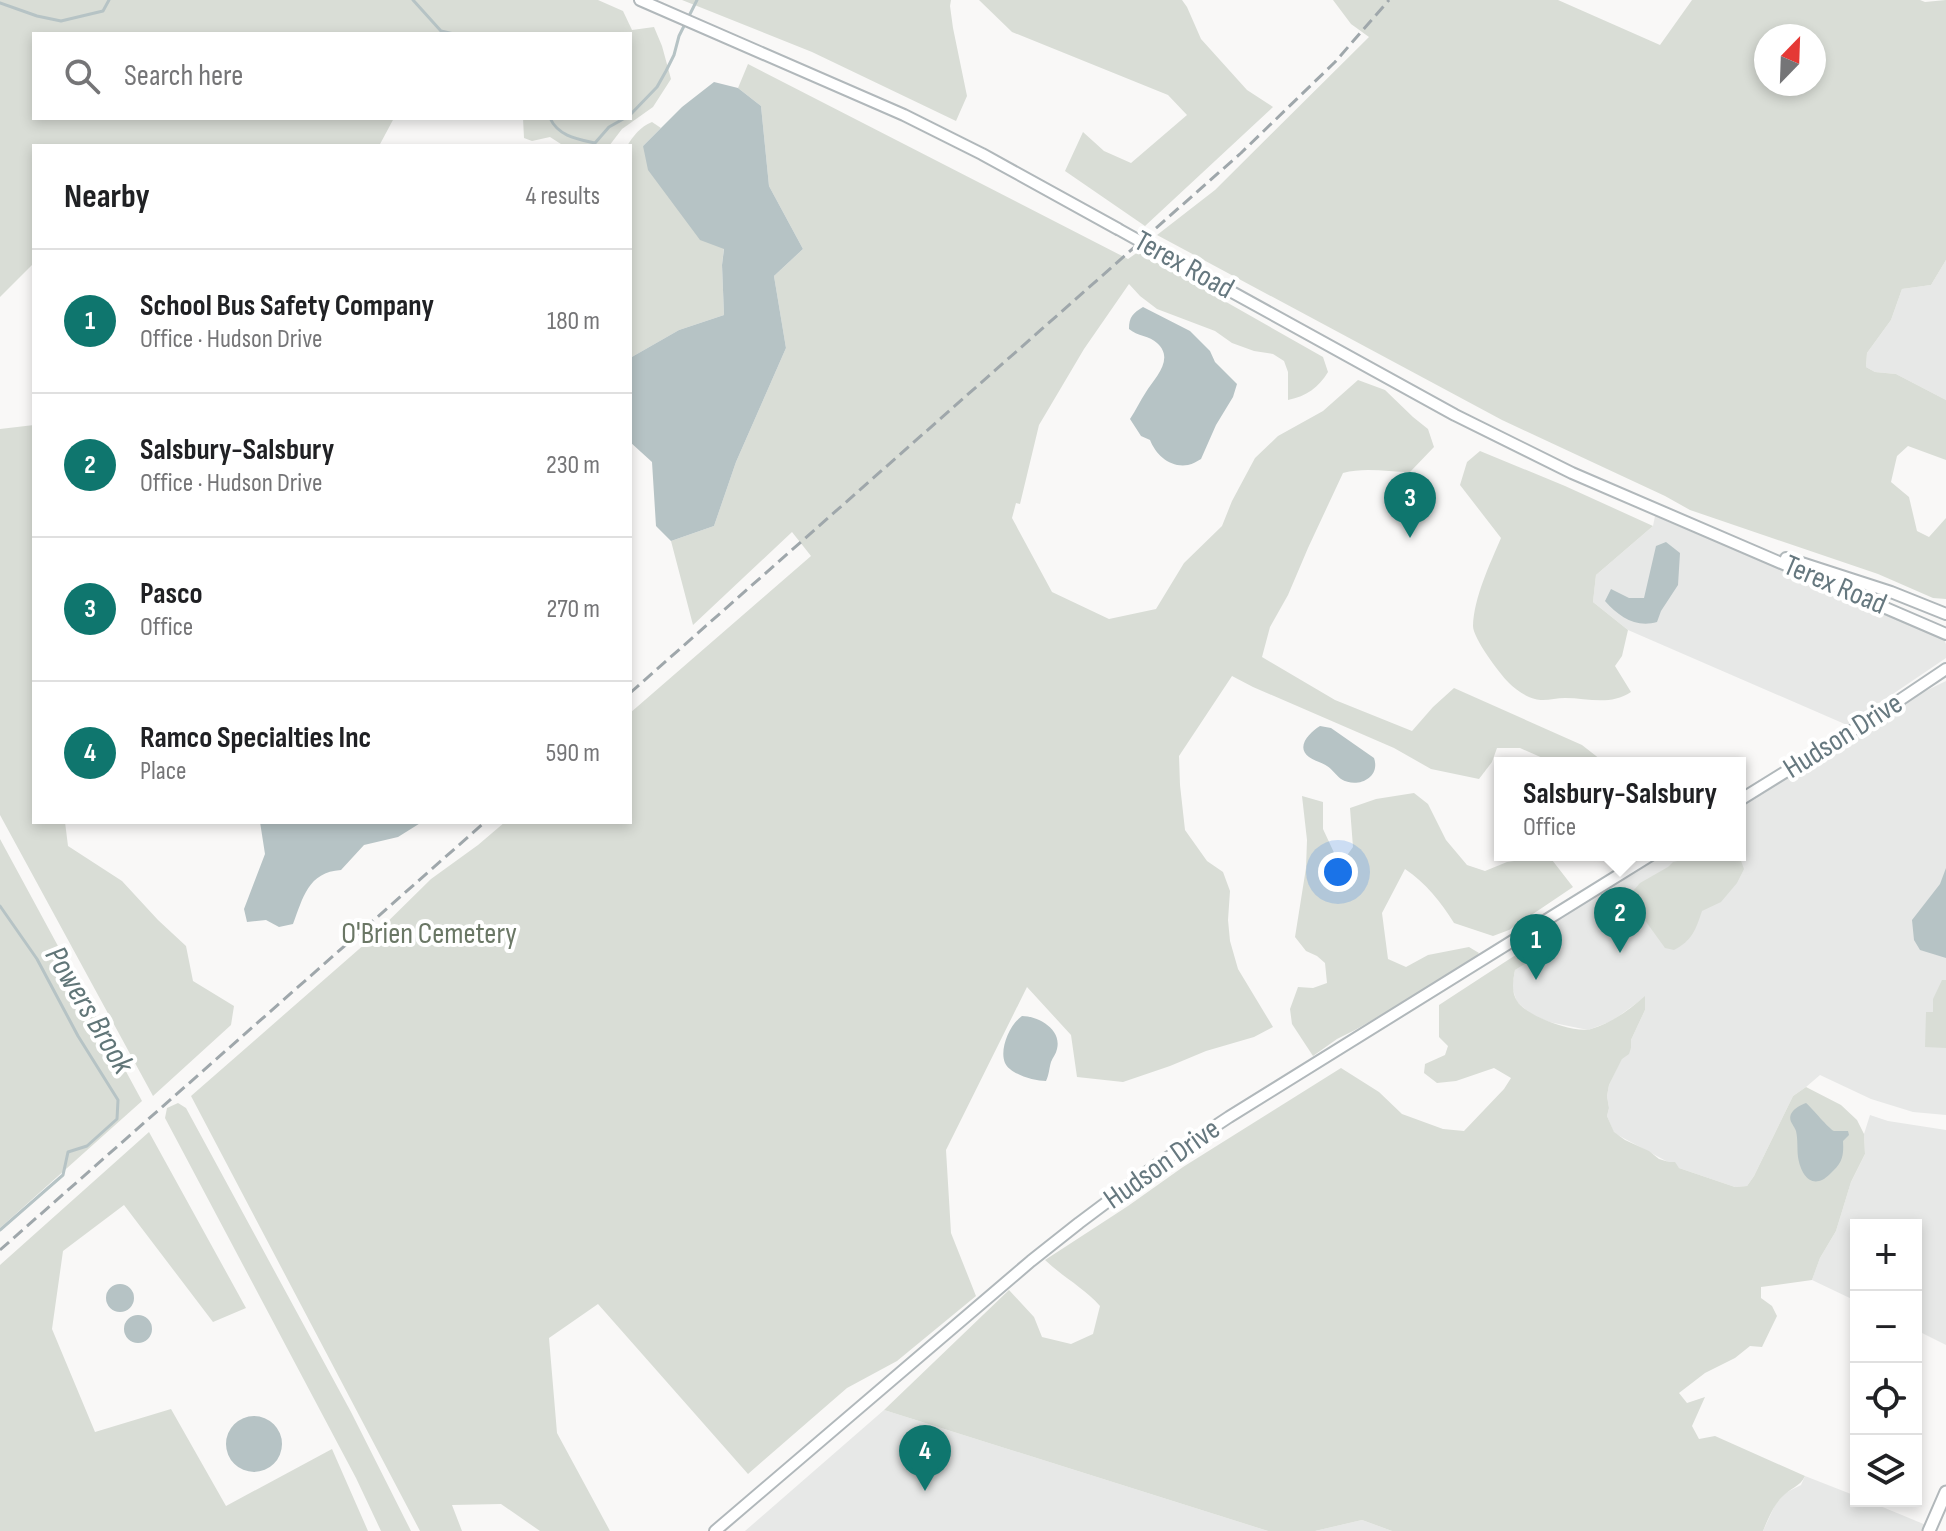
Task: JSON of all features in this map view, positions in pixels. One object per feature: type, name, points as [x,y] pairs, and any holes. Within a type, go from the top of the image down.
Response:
[{"type":"main road","name":"Terex Road","points":[[640,0],[904,115],[982,154],[1464,420],[1572,473],[1946,634]]},
{"type":"main road","name":"Terex Road","points":[[1723,538],[1891,592],[1946,614]]},
{"type":"main road","name":"Hudson Drive","points":[[1746,796],[1946,669]]},
{"type":"main road","name":"Hudson Drive","points":[[715,1531],[1031,1261],[1155,1166],[1641,861]]},
{"type":"main road","points":[[1929,1531],[1946,1492]]},
{"type":"shaded area","points":[[714,82],[738,88],[761,106],[769,186],[803,249],[774,276],[786,348],[736,462],[714,526],[671,541],[656,526],[652,462],[632,444],[632,357],[679,330],[724,315],[724,249],[700,240],[648,170],[643,146],[682,107]]},
{"type":"shaded area","points":[[1946,260],[1946,400],[1896,374],[1875,372],[1866,367],[1867,353],[1891,320],[1902,289],[1931,285]]},
{"type":"shaded area","points":[[1143,307],[1190,331],[1237,384],[1201,459],[1190,465],[1164,459],[1150,440],[1141,436],[1130,419],[1164,362],[1162,349],[1157,343],[1129,329],[1132,316]]},
{"type":"shaded area","points":[[1655,516],[1943,637],[1946,658],[1847,725],[1628,630],[1593,602],[1596,575],[1653,526]]},
{"type":"shaded area","points":[[1666,542],[1680,553],[1678,585],[1657,622],[1642,624],[1628,620],[1605,601],[1611,589],[1629,598],[1644,598],[1656,546]]},
{"type":"shaded area","points":[[1946,681],[1946,1115],[1913,1112],[1871,1099],[1820,1075],[1793,1096],[1747,1186],[1735,1187],[1679,1168],[1614,1133],[1607,1116],[1609,1085],[1622,1058],[1631,1048],[1631,1040],[1645,1010],[1645,997],[1612,1021],[1588,1030],[1549,1022],[1531,1014],[1517,1002],[1512,987],[1515,970],[1537,957],[1536,941],[1516,955],[1516,943],[1648,861],[1746,861],[1746,801],[1909,699]]},
{"type":"shaded area","points":[[1320,726],[1331,728],[1374,758],[1371,776],[1360,782],[1347,782],[1309,757],[1303,749],[1304,744]]},
{"type":"shaded area","points":[[260,824],[419,824],[398,837],[364,845],[341,870],[314,881],[293,924],[279,927],[266,920],[247,922],[244,909],[265,854]]},
{"type":"shaded area","points":[[1946,868],[1946,958],[1920,950],[1914,940],[1912,920],[1940,884]]},
{"type":"shaded area","points":[[1022,1016],[1041,1021],[1056,1035],[1057,1049],[1046,1081],[1023,1076],[1005,1063],[1003,1051],[1007,1037]]},
{"type":"shaded area","points":[[1806,1103],[1834,1131],[1848,1131],[1849,1135],[1843,1141],[1840,1163],[1818,1181],[1809,1179],[1802,1170],[1796,1131],[1790,1119],[1794,1110]]},
{"type":"shaded area","points":[[1870,1115],[1888,1121],[1946,1130],[1946,1345],[1922,1333],[1922,1219],[1850,1219],[1850,1298],[1812,1280],[1820,1258],[1836,1231],[1851,1182],[1865,1154],[1864,1134]]},
{"type":"shaded area","points":[[120,1284],[130,1288],[134,1298],[130,1308],[120,1312],[110,1308],[106,1298],[110,1288]]},
{"type":"shaded area","points":[[138,1315],[148,1319],[152,1329],[148,1339],[138,1343],[128,1339],[124,1329],[128,1319]]},
{"type":"shaded area","points":[[884,1410],[1268,1531],[745,1531]]},
{"type":"shaded area","points":[[254,1416],[274,1424],[282,1444],[274,1464],[254,1472],[234,1464],[226,1444],[234,1424]]},
{"type":"shaded area","points":[[1805,1476],[1850,1494],[1850,1507],[1882,1507],[1926,1525],[1923,1531],[1763,1531],[1775,1505],[1785,1493],[1801,1485]]},
{"type":"shaded area","points":[[1362,1520],[1392,1531],[1315,1531]]},
{"type":"green space","points":[[0,0],[598,0],[623,11],[632,30],[654,27],[662,46],[671,79],[653,107],[622,129],[611,144],[561,144],[550,137],[532,141],[524,138],[523,120],[632,120],[632,32],[32,32],[32,120],[393,120],[380,144],[32,144],[32,265],[0,297]]},
{"type":"green space","points":[[682,0],[951,0],[953,28],[967,96],[956,121],[812,52]]},
{"type":"green space","points":[[979,0],[1182,0],[1201,39],[1247,90],[1273,107],[1145,226],[1065,171],[1083,132],[1104,151],[1131,163],[1187,115],[1168,95],[1012,32]]},
{"type":"green space","points":[[1333,0],[1558,0],[1660,45],[1692,0],[1946,0],[1946,260],[1931,285],[1902,289],[1891,320],[1867,353],[1866,367],[1875,372],[1896,374],[1946,400],[1946,460],[1908,446],[1897,456],[1891,482],[1909,497],[1917,531],[1929,537],[1946,518],[1946,599],[1933,598],[1878,574],[1690,510],[1502,420],[1157,235],[1215,190],[1369,37],[1351,24]]},
{"type":"green space","name":"O'Brien Cemetery","points":[[748,64],[1128,259],[1138,252],[1323,357],[1328,372],[1320,383],[1306,394],[1288,400],[1288,372],[1284,361],[1273,354],[1232,343],[1215,331],[1157,309],[1129,284],[1084,349],[1039,425],[1020,504],[1016,503],[1012,518],[1052,592],[1109,619],[1156,609],[1184,563],[1222,526],[1255,458],[1278,436],[1323,411],[1358,380],[1385,390],[1428,429],[1434,447],[1410,472],[1368,470],[1343,473],[1288,595],[1270,627],[1262,657],[1335,700],[1412,731],[1454,688],[1582,745],[1597,757],[1540,757],[1520,748],[1497,748],[1492,762],[1479,779],[1431,769],[1394,748],[1232,676],[1179,756],[1185,830],[1207,861],[1223,872],[1230,891],[1230,941],[1238,969],[1273,1027],[1254,1037],[1123,1082],[1077,1077],[1071,1035],[1027,987],[946,1150],[951,1233],[976,1296],[897,1361],[847,1388],[748,1474],[598,1304],[549,1338],[557,1433],[610,1531],[540,1531],[501,1504],[452,1505],[462,1531],[420,1531],[191,1096],[366,943],[431,879],[503,824],[632,824],[632,711],[811,556],[792,532],[693,625],[671,541],[714,526],[736,462],[786,348],[774,276],[803,249],[769,186],[761,106],[738,88]]},
{"type":"green space","points":[[652,122],[661,128],[643,146],[724,248],[724,315],[679,330],[632,357],[632,144],[629,144],[644,126]]},
{"type":"green space","points":[[32,425],[32,824],[65,824],[68,846],[122,881],[186,946],[193,981],[234,1006],[231,1025],[153,1096],[0,815],[0,429]]},
{"type":"green space","points":[[1480,451],[1653,526],[1596,575],[1593,602],[1628,630],[1622,656],[1615,666],[1631,692],[1607,700],[1532,698],[1509,683],[1482,647],[1474,631],[1474,615],[1483,581],[1501,538],[1460,485],[1467,462]]},
{"type":"green space","points":[[1414,793],[1428,804],[1446,840],[1467,865],[1485,871],[1507,862],[1553,861],[1573,887],[1509,930],[1493,936],[1454,923],[1432,893],[1405,869],[1382,913],[1388,959],[1406,967],[1428,955],[1469,947],[1479,953],[1474,960],[1444,979],[1337,1039],[1313,1056],[1292,1024],[1290,1009],[1298,987],[1313,988],[1327,983],[1325,963],[1306,951],[1295,937],[1306,868],[1307,840],[1302,796],[1323,802],[1323,829],[1337,859],[1343,861],[1353,847],[1350,808],[1376,799]]},
{"type":"green space","points":[[0,839],[142,1101],[0,1228]]},
{"type":"green space","points":[[1741,861],[1744,869],[1721,902],[1702,911],[1689,938],[1674,950],[1665,948],[1631,901],[1633,891],[1640,883],[1673,862]]},
{"type":"green space","points":[[1537,941],[1540,946],[1537,957],[1515,970],[1513,986],[1522,1007],[1540,1018],[1574,1029],[1591,1029],[1627,1011],[1645,996],[1645,1010],[1631,1040],[1629,1054],[1622,1059],[1607,1096],[1607,1116],[1614,1132],[1625,1140],[1659,1159],[1675,1162],[1679,1168],[1735,1187],[1747,1186],[1793,1096],[1806,1087],[1841,1105],[1857,1120],[1864,1134],[1865,1154],[1851,1182],[1836,1231],[1820,1258],[1812,1280],[1761,1287],[1761,1298],[1772,1306],[1777,1316],[1762,1347],[1750,1346],[1679,1393],[1687,1403],[1705,1397],[1692,1426],[1699,1439],[1715,1436],[1805,1476],[1779,1501],[1763,1531],[1392,1531],[1362,1520],[1315,1531],[1268,1531],[884,1410],[1009,1290],[1034,1317],[1042,1337],[1071,1344],[1093,1334],[1100,1306],[1045,1260],[1183,1167],[1341,1068],[1379,1092],[1402,1114],[1443,1129],[1464,1131],[1511,1078],[1494,1068],[1456,1081],[1437,1083],[1424,1073],[1425,1064],[1445,1055],[1448,1046],[1439,1037],[1439,1005]]},
{"type":"green space","points":[[1942,980],[1946,980],[1946,1048],[1925,1047],[1926,1012],[1933,1012],[1933,999]]},
{"type":"green space","points":[[178,1103],[186,1108],[351,1412],[411,1531],[381,1531],[356,1478],[165,1118],[167,1108]]},
{"type":"green space","points":[[149,1132],[246,1308],[213,1322],[124,1205],[63,1251],[52,1329],[95,1432],[171,1409],[226,1506],[332,1449],[368,1531],[0,1531],[0,1265]]},
{"type":"waterway","points":[[0,3],[61,21],[103,11],[109,0]]},
{"type":"waterway","points":[[413,0],[445,32]]},
{"type":"waterway","points":[[632,113],[657,87],[697,0]]},
{"type":"waterway","points":[[551,120],[563,133],[595,143],[609,127],[621,120]]},
{"type":"waterway","name":"Powers Brook","points":[[0,906],[37,959],[78,1036],[118,1100],[117,1119],[87,1146],[68,1152],[63,1175],[0,1230]]},
{"type":"railway","points":[[632,691],[1241,153],[1335,62],[1389,0]]},
{"type":"railway","points":[[0,1250],[483,824]]},
{"type":"place","name":"Pasco","points":[[1410,538]]},
{"type":"place","name":"Salsbury-Salsbury","points":[[1620,953]]},
{"type":"place","name":"School Bus Safety Company","points":[[1536,980]]},
{"type":"place","name":"Ramco Specialties Inc","points":[[925,1491]]}]
